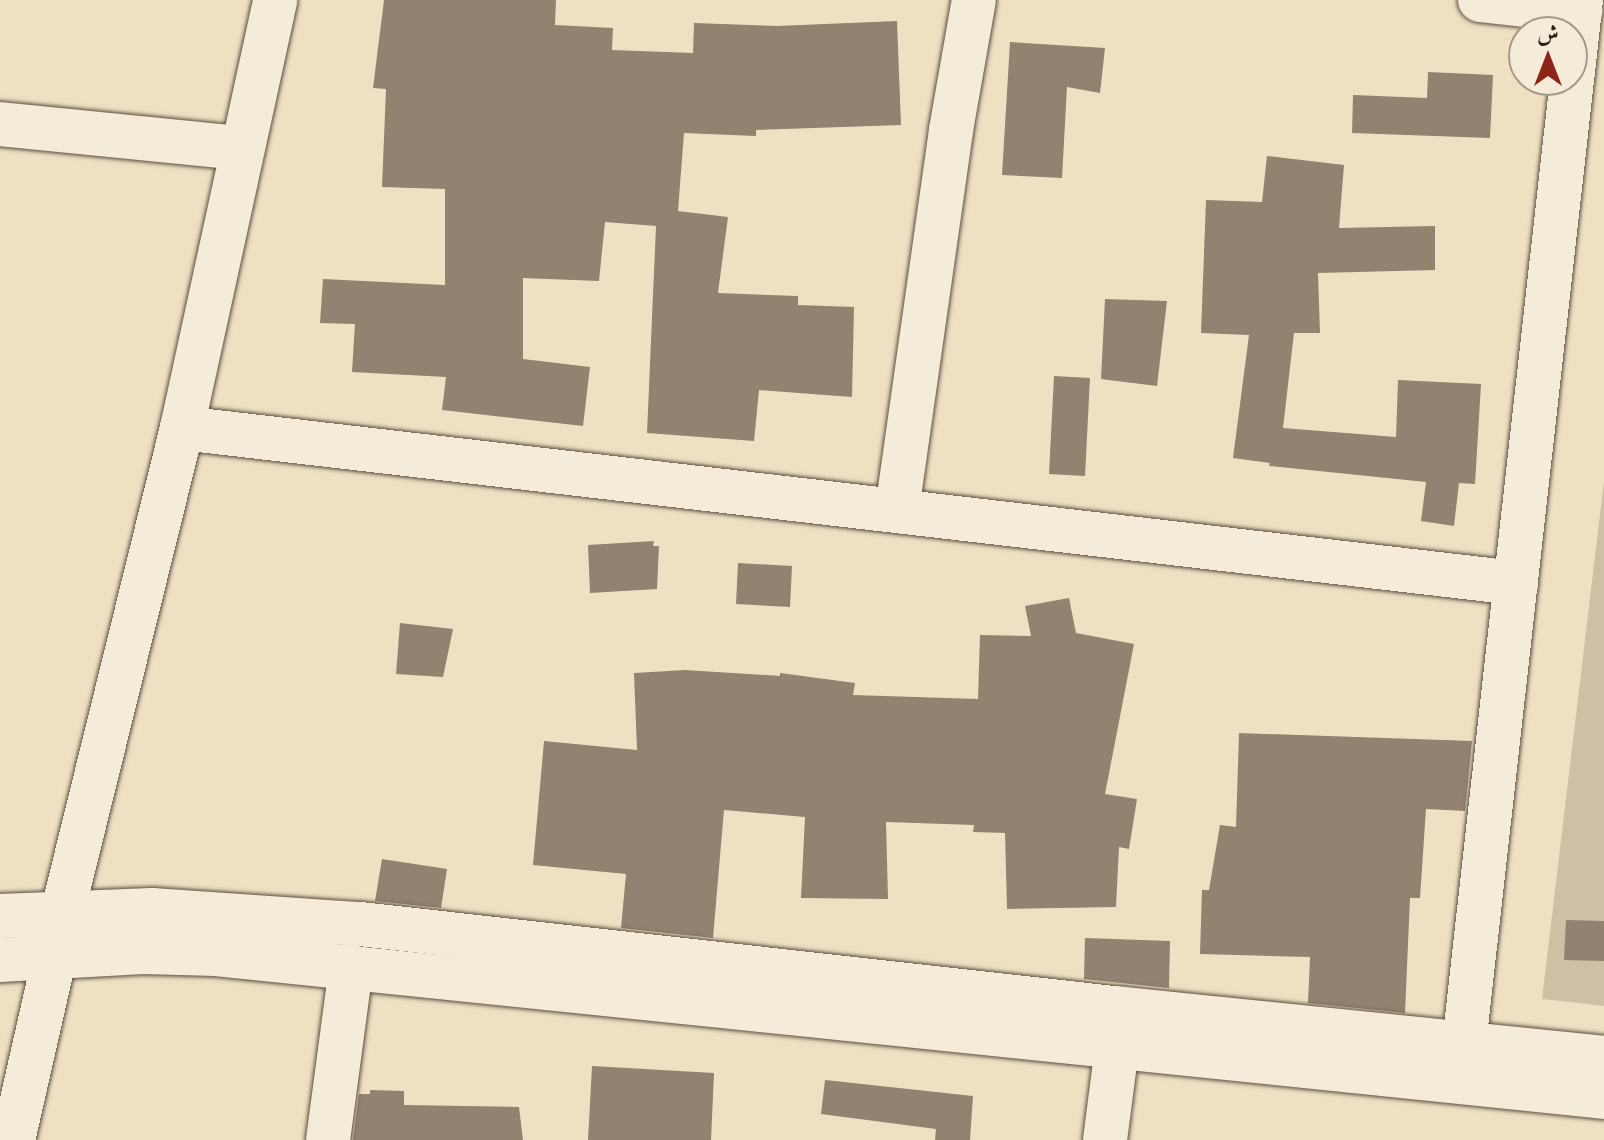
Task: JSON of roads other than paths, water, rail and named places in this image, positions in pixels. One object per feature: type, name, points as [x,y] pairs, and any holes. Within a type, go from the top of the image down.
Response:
[{"type":"street","points":[[62,914],[182,428],[275,0]]},
{"type":"street","points":[[897,510],[951,130],[974,0]]},
{"type":"street","points":[[1462,1061],[1580,6],[1480,0]]},
{"type":"street","points":[[0,124],[242,148]]},
{"type":"street","points":[[182,428],[1516,583]]},
{"type":"street","points":[[0,916],[152,910],[226,912],[360,924],[1099,1007],[1462,1061],[1604,1097]]},
{"type":"street","points":[[0,960],[143,952],[216,954],[1117,1048],[1462,1061],[1604,1058]]},
{"type":"street","points":[[13,1140],[54,959]]},
{"type":"street","points":[[328,1140],[351,967]]},
{"type":"street","points":[[1105,1140],[1117,1048]]}]
